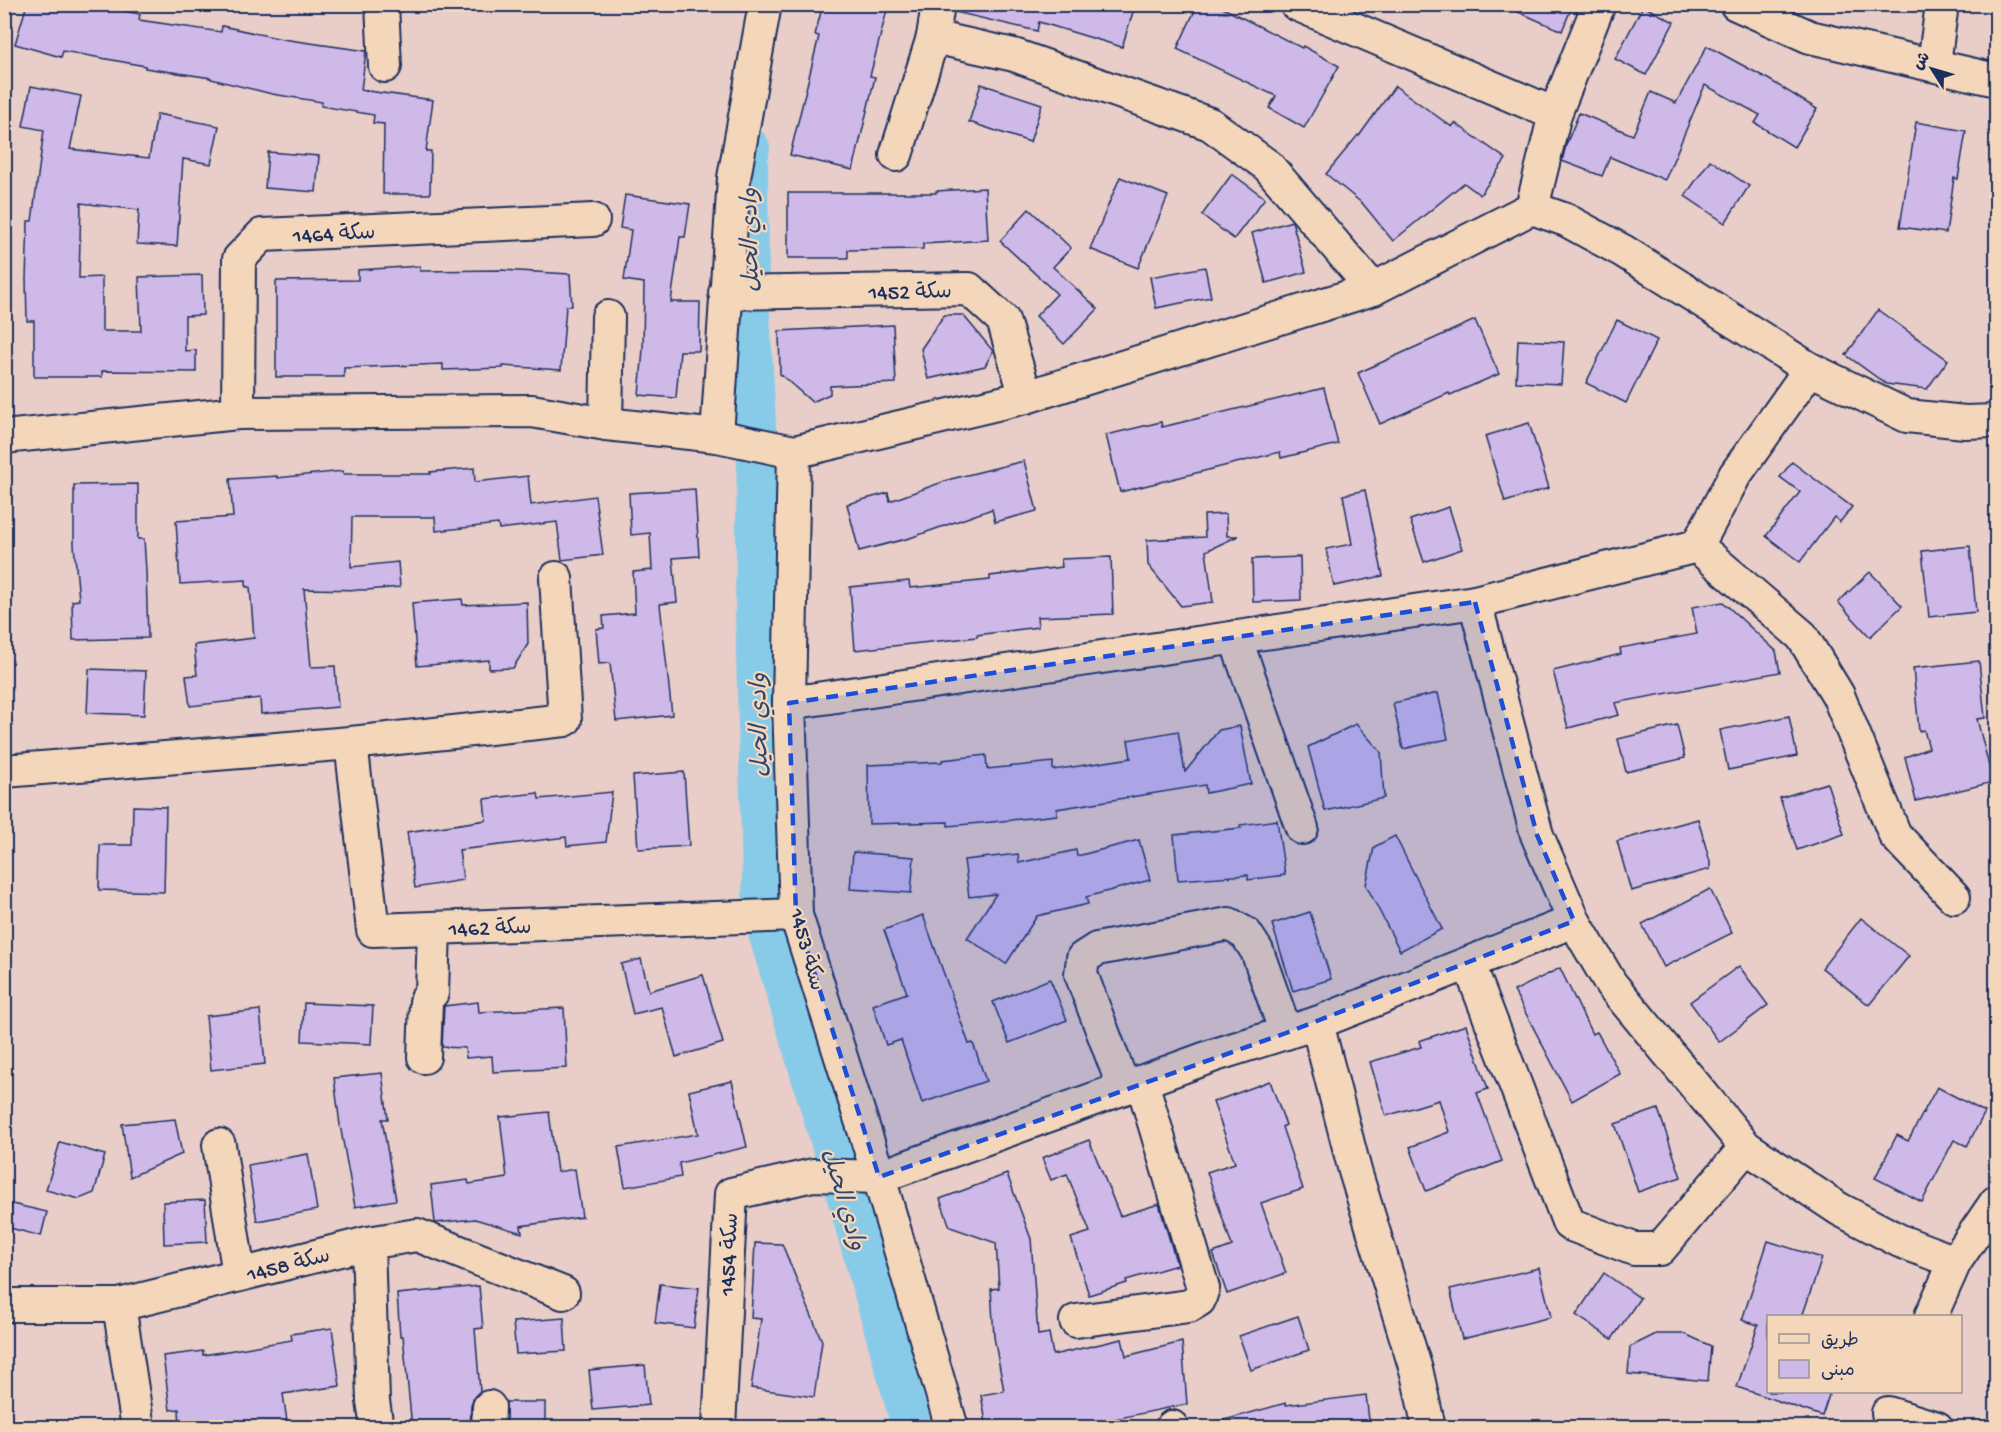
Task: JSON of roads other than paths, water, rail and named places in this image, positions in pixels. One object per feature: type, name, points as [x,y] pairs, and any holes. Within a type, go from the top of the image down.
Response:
[{"type":"street","points":[[382,4],[385,66]]},
{"type":"street","points":[[717,436],[734,178],[765,4]]},
{"type":"street","points":[[896,155],[933,38],[938,4]]},
{"type":"street","points":[[1296,4],[1555,114]]},
{"type":"street","points":[[1532,208],[1555,114],[1599,4]]},
{"type":"street","points":[[1736,4],[1810,37],[1996,80]]},
{"type":"street","points":[[1934,64],[1942,4]]},
{"type":"street","points":[[933,38],[1014,55],[1210,124],[1268,166],[1373,289]]},
{"type":"street","points":[[4,437],[238,413],[532,411],[606,424],[717,436],[794,452],[1026,397],[1373,289],[1532,208],[1566,220],[1623,251],[1810,369],[1907,416],[1965,422],[1996,421]]},
{"type":"street","name":"سكة 1464","points":[[238,413],[239,259],[262,235],[593,220]]},
{"type":"street","name":"سكة 1452","points":[[725,293],[969,289],[1002,320],[1026,397]]},
{"type":"street","points":[[606,424],[608,317]]},
{"type":"street","points":[[789,703],[1475,602],[1697,546],[1735,476],[1810,369]]},
{"type":"street","name":"سكة 1453","points":[[794,452],[789,703],[796,915],[879,1177],[952,1428]]},
{"type":"street","points":[[1697,546],[1802,636],[1838,695],[1895,835],[1954,897]]},
{"type":"street","points":[[4,771],[351,743],[565,720],[556,578]]},
{"type":"street","points":[[1475,602],[1537,835],[1574,921],[1611,984],[1746,1147],[1839,1209],[1900,1241],[1955,1262]]},
{"type":"street","points":[[1235,637],[1302,828]]},
{"type":"street","name":"سكة 1462","points":[[351,743],[373,930],[796,915]]},
{"type":"street","points":[[879,1177],[1215,1055],[1317,1023],[1574,921]]},
{"type":"street","points":[[1076,1322],[1189,1306],[1199,1300],[1203,1288],[1133,1085],[1081,974],[1083,958],[1097,949],[1229,924],[1246,934],[1257,951],[1286,1033]]},
{"type":"street","points":[[424,1058],[426,1002],[432,993],[434,928]]},
{"type":"street","points":[[1469,964],[1569,1224],[1635,1249],[1660,1249],[1746,1147]]},
{"type":"street","points":[[1317,1023],[1355,1171],[1417,1373],[1429,1428]]},
{"type":"street","points":[[219,1145],[239,1275]]},
{"type":"street","name":"سكة 1454","points":[[718,1428],[731,1194],[813,1175],[879,1177]]},
{"type":"street","points":[[1932,1315],[1955,1262],[1996,1202]]},
{"type":"street","name":"سكة 1458","points":[[4,1305],[119,1305],[368,1243],[417,1235],[563,1293]]},
{"type":"street","points":[[368,1243],[373,1401],[377,1428]]},
{"type":"street","points":[[119,1305],[138,1428]]},
{"type":"street","points":[[1890,1411],[1936,1428]]},
{"type":"waterway","name":"وادي الحيل","points":[[750,148],[748,160],[749,293],[757,444],[755,613],[763,916],[841,1176],[912,1428]]}]
